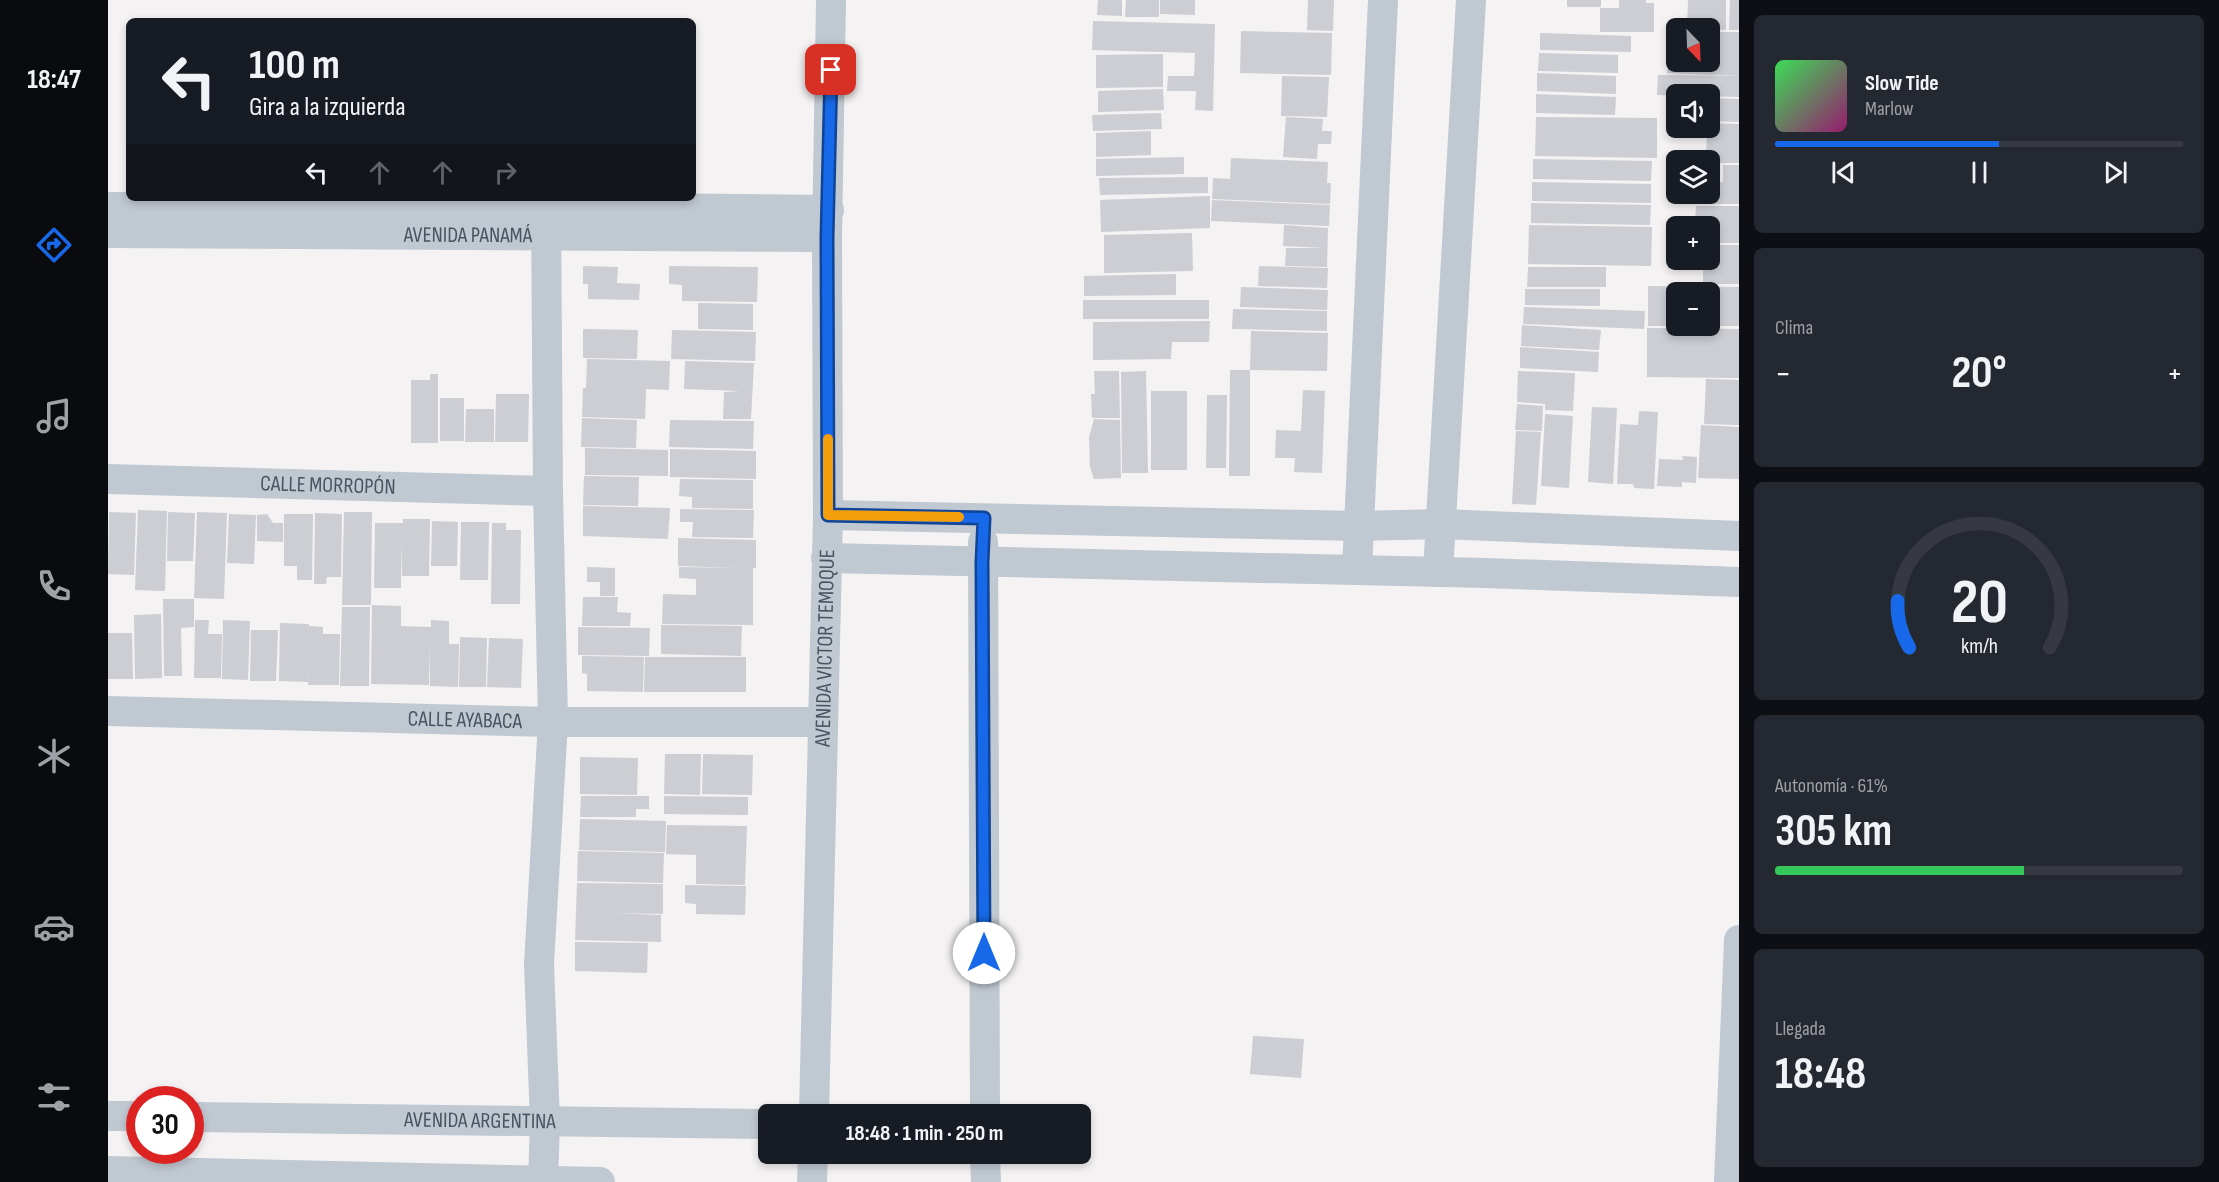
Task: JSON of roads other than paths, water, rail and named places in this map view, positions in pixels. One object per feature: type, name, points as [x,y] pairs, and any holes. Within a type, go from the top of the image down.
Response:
[{"type":"street","name":"AVENIDA VICTOR TEMOQUE","points":[[813,1104],[828,515],[831,0]]},
{"type":"street","points":[[1357,570],[1383,0]]},
{"type":"street","points":[[1438,572],[1471,0]]},
{"type":"street","name":"AVENIDA PANAMÁ","points":[[108,207],[546,207],[828,223]]},
{"type":"street","points":[[543,1181],[544,1122],[539,964],[553,722],[548,491],[546,207]]},
{"type":"street","name":"AVENIDA PANAMÁ","points":[[108,233],[546,236],[828,223]]},
{"type":"street","name":"CALLE MORROPÓN","points":[[108,479],[548,491]]},
{"type":"street","points":[[828,515],[1359,526],[1440,524],[1739,536]]},
{"type":"street","points":[[984,518],[982,562],[985,1104]]},
{"type":"street","points":[[826,558],[1438,572],[1739,582]]},
{"type":"street","name":"CALLE AYABACA","points":[[108,711],[553,722],[822,722]]},
{"type":"street","points":[[1729,1182],[1739,940]]},
{"type":"street","points":[[108,1116],[126,1116]]},
{"type":"street","name":"AVENIDA ARGENTINA","points":[[204,1117],[758,1124]]},
{"type":"street","points":[[812,1182],[813,1164]]},
{"type":"street","points":[[985,1164],[986,1182]]},
{"type":"street","points":[[108,1172],[600,1182]]}]
